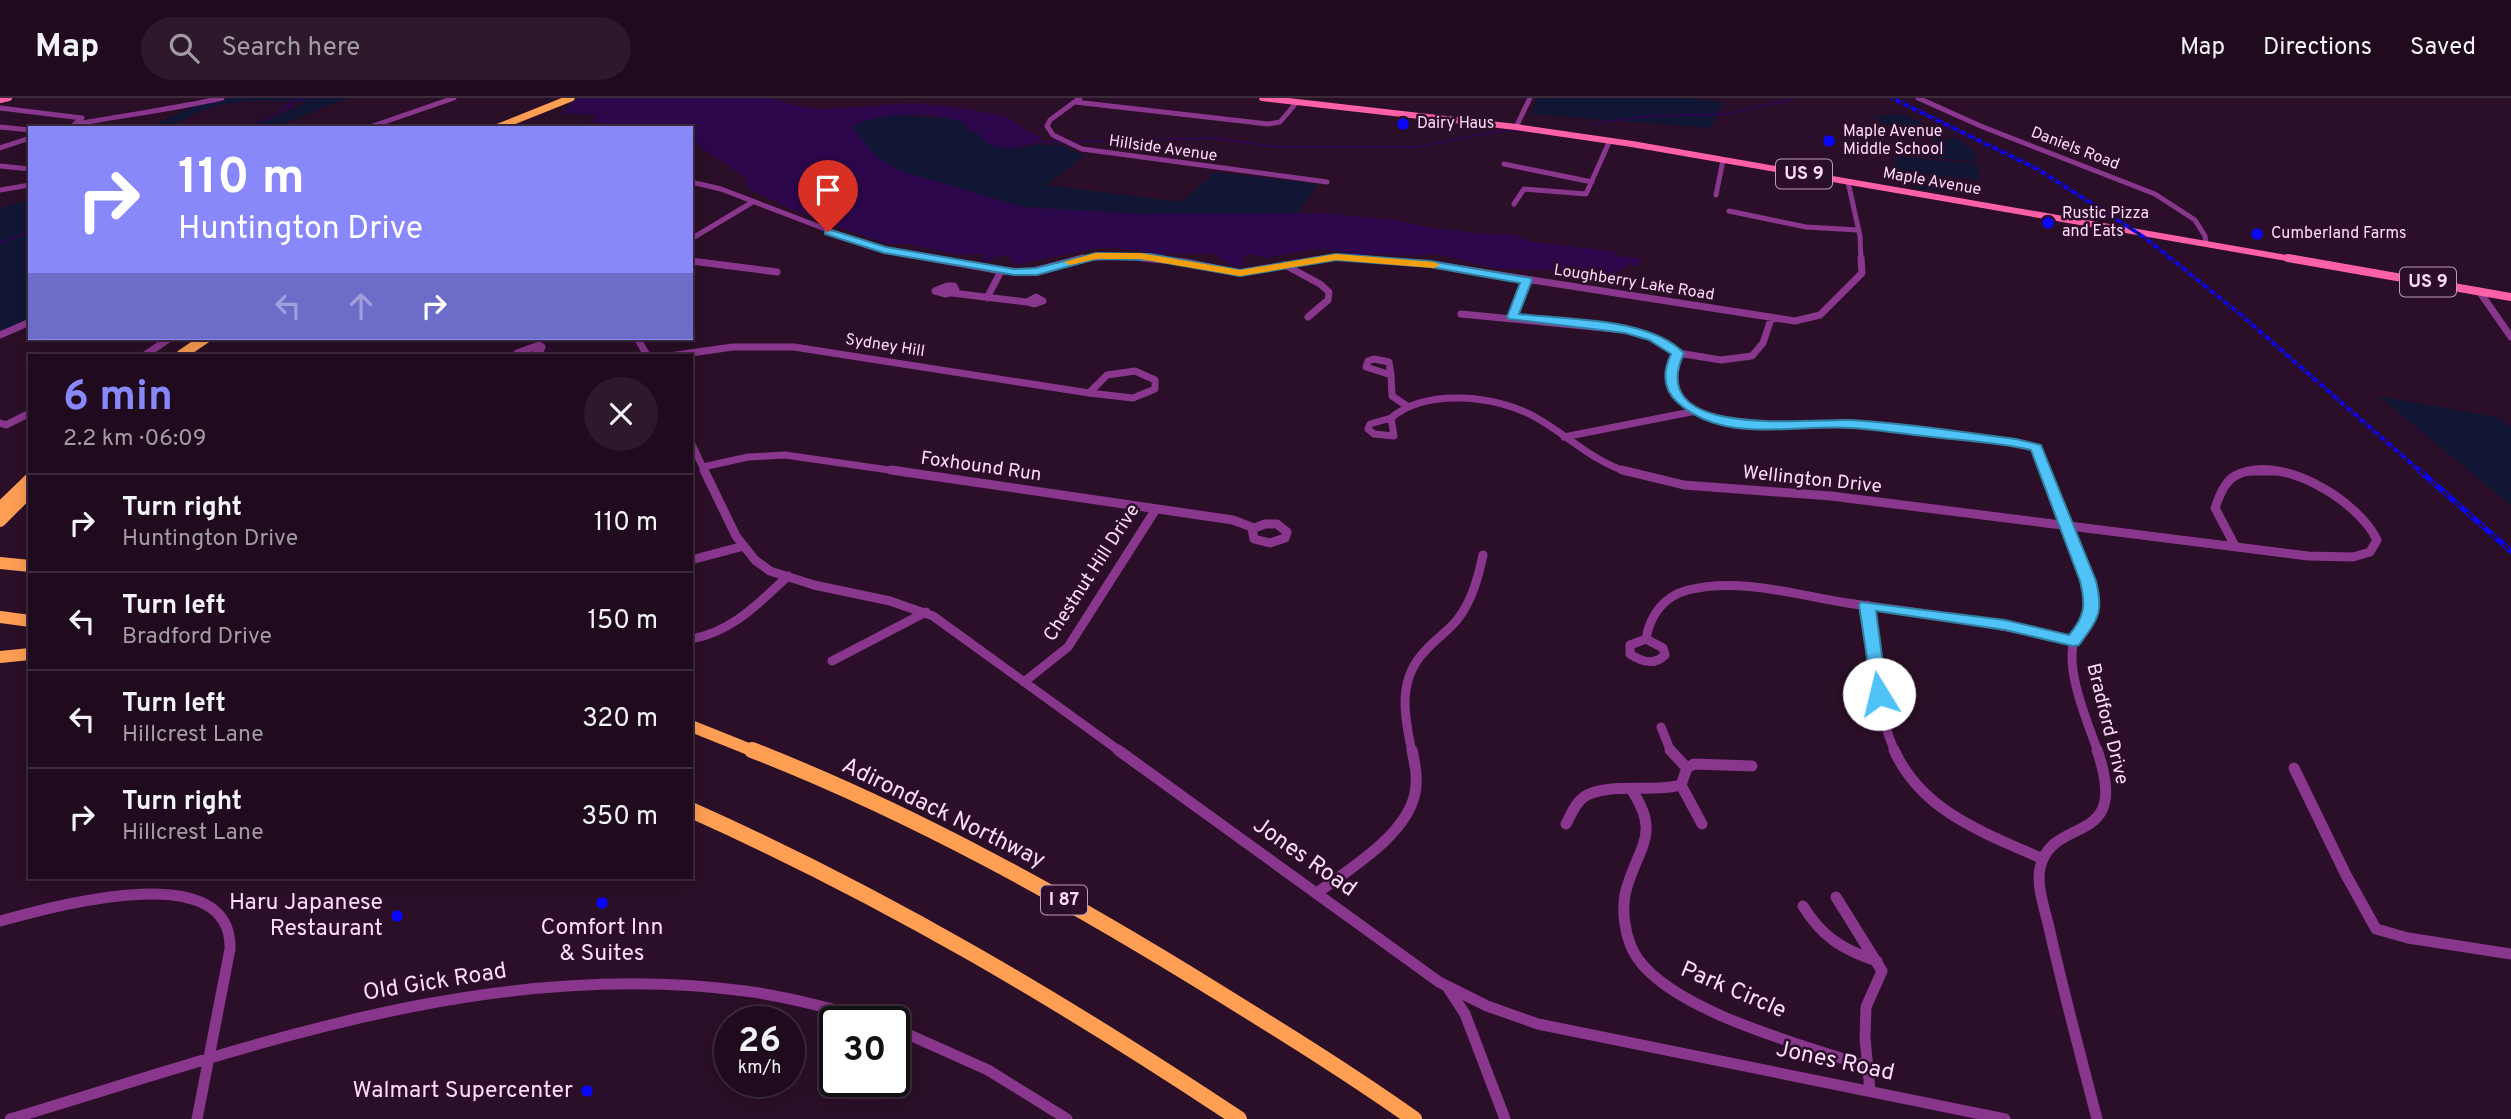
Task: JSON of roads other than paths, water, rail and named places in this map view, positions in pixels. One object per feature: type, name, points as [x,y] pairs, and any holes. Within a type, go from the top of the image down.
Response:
[{"type":"highway","points":[[493,126],[562,98]]},
{"type":"highway","points":[[501,126],[571,98]]},
{"type":"highway","points":[[173,354],[192,340]]},
{"type":"highway","points":[[183,354],[205,340]]},
{"type":"highway","points":[[191,354],[206,340]]},
{"type":"highway","points":[[1,502],[28,480]]},
{"type":"highway","points":[[1,502],[25,501]]},
{"type":"highway","points":[[0,521],[25,501]]},
{"type":"highway","points":[[0,563],[28,566]]},
{"type":"highway","points":[[0,617],[28,621]]},
{"type":"highway","points":[[0,657],[28,654]]},
{"type":"highway","name":"Adirondack Northway","points":[[693,727],[858,795],[1002,866],[1164,957],[1414,1119]]},
{"type":"highway","points":[[693,811],[858,887],[945,933],[1141,1053],[1239,1119]]},
{"type":"main road","points":[[1,100],[9,98]]},
{"type":"main road","name":"Maple Avenue","points":[[1262,98],[1610,140],[2511,297]]},
{"type":"street","points":[[70,126],[222,98]]},
{"type":"street","points":[[373,126],[454,98]]},
{"type":"street","points":[[1516,127],[1530,98]]},
{"type":"street","name":"Daniels Road","points":[[1918,98],[1977,125],[2155,194],[2194,220],[2205,235],[2206,244]]},
{"type":"street","points":[[1078,100],[1272,124],[1280,122],[1297,102]]},
{"type":"street","name":"Hillside Avenue","points":[[1078,100],[1050,120],[1047,126],[1053,135],[1065,142],[1096,152],[1327,182]]},
{"type":"street","points":[[0,108],[79,116],[82,120],[73,126]]},
{"type":"street","points":[[0,127],[28,130]]},
{"type":"street","points":[[2,146],[28,139]]},
{"type":"street","points":[[1514,204],[1524,189],[1583,195],[1592,182],[1610,140]]},
{"type":"street","points":[[1716,195],[1723,160]]},
{"type":"street","points":[[1504,164],[1592,182]]},
{"type":"street","points":[[0,166],[28,169]]},
{"type":"street","name":"Loughberry Lake Road","points":[[693,182],[721,189],[751,203],[875,248],[1001,271],[1031,272],[1087,257],[1118,256],[1184,261],[1240,273],[1336,257],[1430,264],[1795,321],[1814,318],[1843,295],[1862,273],[1858,230],[1848,182]]},
{"type":"street","points":[[0,191],[28,185]]},
{"type":"street","points":[[693,238],[751,203]]},
{"type":"street","points":[[1728,211],[1806,227],[1858,230]]},
{"type":"street","points":[[693,261],[777,272]]},
{"type":"street","points":[[1284,265],[1295,274],[1323,284],[1329,292],[1328,300],[1308,317]]},
{"type":"street","points":[[987,298],[1001,271]]},
{"type":"street","points":[[1513,317],[1527,280]]},
{"type":"street","points":[[2479,291],[2511,337]]},
{"type":"street","points":[[952,293],[1027,302]]},
{"type":"street","points":[[1461,314],[1513,317],[1641,332],[1678,353],[1731,360],[1746,359],[1760,348],[1771,319]]},
{"type":"street","points":[[0,335],[28,323]]},
{"type":"street","points":[[146,354],[167,340]]},
{"type":"street","points":[[518,354],[520,350],[548,340]]},
{"type":"street","points":[[535,354],[543,349],[539,345]]},
{"type":"street","name":"Sydney Hill","points":[[683,354],[733,347],[794,347],[1089,393],[1133,398],[1150,393],[1157,384],[1143,373],[1115,373],[1101,379],[1089,393]]},
{"type":"street","points":[[1678,353],[1671,367],[1672,387],[1683,402],[1698,411]]},
{"type":"street","points":[[1391,375],[1392,396],[1407,406],[1391,418]]},
{"type":"street","name":"Wellington Drive","points":[[1407,406],[1454,400],[1493,403],[1532,415],[1586,454],[1612,468],[1666,482],[1829,496],[2308,556],[2353,557],[2370,552],[2377,540],[2370,526],[2345,502],[2325,488],[2285,475],[2250,472],[2230,480],[2215,508],[2235,546]]},
{"type":"street","points":[[1564,437],[1698,411]]},
{"type":"street","name":"Bradford Drive","points":[[1698,411],[1727,422],[1749,426],[1850,424],[2032,446],[2040,452],[2094,603],[2091,615],[2073,641],[2072,656],[2076,681],[2109,790],[2101,814],[2050,849],[2043,859]]},
{"type":"street","points":[[0,424],[6,425],[28,414]]},
{"type":"street","name":"Jones Road","points":[[693,446],[744,546],[755,560],[788,576],[905,603],[926,612],[1447,986],[1502,1013],[1538,1024],[1870,1091],[1976,1116],[2005,1119]]},
{"type":"street","name":"Foxhound Run","points":[[703,467],[748,457],[785,455],[1234,520],[1254,528]]},
{"type":"street","name":"Chestnut Hill Drive","points":[[1024,682],[1068,647],[1156,509]]},
{"type":"street","points":[[693,559],[744,546]]},
{"type":"street","points":[[1318,893],[1384,839],[1399,824],[1413,800],[1416,773],[1404,720],[1404,691],[1412,667],[1468,604],[1477,586],[1483,555]]},
{"type":"street","points":[[693,638],[719,632],[756,605],[788,576]]},
{"type":"street","points":[[1646,639],[1652,614],[1678,594],[1701,588],[1734,587],[2005,625],[2073,641]]},
{"type":"street","points":[[1867,605],[1883,718],[1890,745],[1901,767],[1924,794],[1956,818],[2043,859],[2040,882],[2044,904],[2097,1119]]},
{"type":"street","points":[[832,661],[926,612]]},
{"type":"street","points":[[1661,727],[1670,751],[1686,768]]},
{"type":"street","points":[[1702,824],[1681,785],[1686,768],[1694,764],[1752,766]]},
{"type":"street","points":[[2294,768],[2346,875],[2376,929],[2408,938],[2511,954]]},
{"type":"street","points":[[1566,824],[1585,796],[1602,791],[1668,790],[1681,785]]},
{"type":"street","name":"Park Circle","points":[[1633,792],[1644,809],[1648,826],[1647,842],[1626,887],[1625,919],[1629,942],[1641,964],[1681,996],[1719,1013],[1869,1067]]},
{"type":"street","points":[[0,920],[114,896],[145,893],[184,896],[218,913],[228,926],[230,939],[222,1003],[197,1119]]},
{"type":"street","points":[[1836,897],[1877,961],[1882,977],[1871,992],[1866,1007],[1870,1091]]},
{"type":"street","points":[[1803,906],[1813,925],[1825,938],[1838,947],[1877,961]]},
{"type":"street","name":"Old Gick Road","points":[[10,1119],[318,1026],[421,1003],[505,992],[600,985],[695,987],[744,992],[819,1006]]},
{"type":"street","points":[[1447,986],[1465,1014],[1504,1119]]},
{"type":"street","points":[[910,1035],[988,1070],[1067,1119]]},
{"type":"waterway","points":[[249,126],[293,106],[282,106],[304,98]]},
{"type":"waterway","points":[[1590,124],[1650,116],[1727,114],[1790,100],[1787,98]]},
{"type":"waterway","points":[[1069,142],[1214,138],[1278,147],[1416,147],[1499,131],[1521,130]]},
{"type":"waterway","points":[[1037,142],[1062,142]]},
{"type":"waterway","points":[[0,242],[28,233]]},
{"type":"railway","points":[[1892,98],[2039,170],[2144,237],[2240,314],[2421,472]]},
{"type":"railway","points":[[2419,470],[2511,551]]},
{"type":"place","name":"Dairy Haus","points":[[1403,124]]},
{"type":"place","name":"Maple Avenue Middle School","points":[[1829,141]]},
{"type":"place","name":"Rustic Pizza and Eats","points":[[2048,223]]},
{"type":"place","name":"Cumberland Farms","points":[[2257,234]]},
{"type":"place","name":"Comfort Inn & Suites","points":[[602,903]]},
{"type":"place","name":"Haru Japanese Restaurant","points":[[397,916]]},
{"type":"place","name":"Walmart Supercenter","points":[[587,1091]]}]
